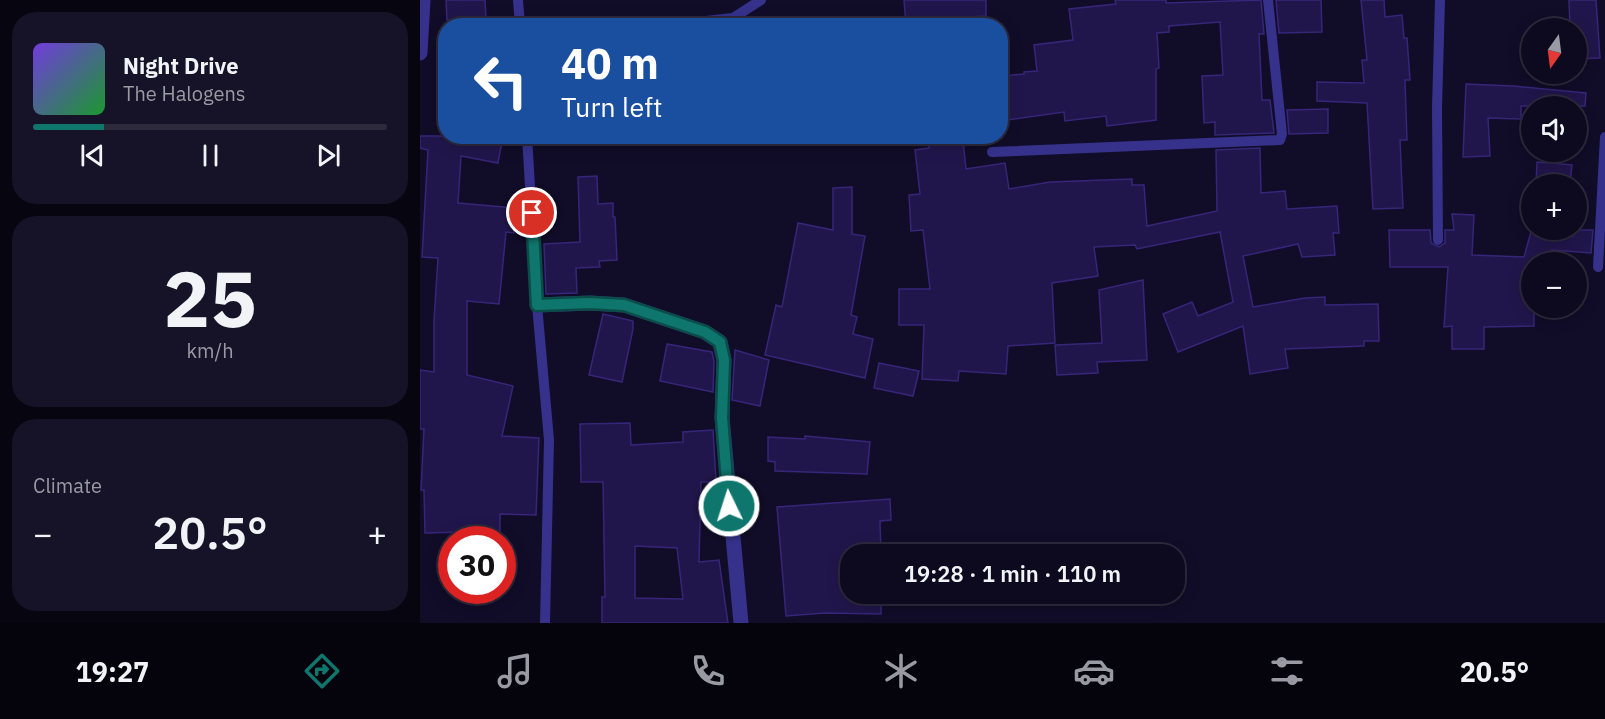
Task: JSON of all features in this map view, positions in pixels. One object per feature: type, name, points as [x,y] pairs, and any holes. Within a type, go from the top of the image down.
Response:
[{"type":"street","points":[[420,52],[423,0]]},
{"type":"street","points":[[537,305],[590,303],[624,305],[705,332],[720,342],[724,360],[722,418],[741,623]]},
{"type":"lane","points":[[518,0],[519,18]]},
{"type":"lane","points":[[733,18],[762,0]]},
{"type":"lane","points":[[992,152],[1280,140],[1282,134],[1268,0]]},
{"type":"lane","points":[[1438,240],[1437,108],[1440,0]]},
{"type":"lane","points":[[1598,267],[1605,137]]},
{"type":"lane","points":[[527,144],[537,305],[549,440],[545,623]]},
{"type":"building","points":[[446,0],[485,0],[486,18],[447,18]]},
{"type":"building","points":[[904,0],[986,0],[986,16],[905,18]]},
{"type":"building","points":[[1115,0],[1166,0],[1166,3],[1261,0],[1264,34],[1259,34],[1262,100],[1270,100],[1274,133],[1215,135],[1215,122],[1204,123],[1202,76],[1223,75],[1220,22],[1169,26],[1169,32],[1157,33],[1159,68],[1156,69],[1156,120],[1107,126],[1106,116],[1065,121],[1064,112],[1008,120],[1008,75],[1037,71],[1034,45],[1073,40],[1069,9],[1116,4]]},
{"type":"building","points":[[1276,0],[1321,0],[1322,32],[1279,33]]},
{"type":"building","points":[[1361,0],[1384,0],[1385,17],[1402,15],[1404,38],[1407,38],[1410,80],[1405,80],[1407,140],[1400,140],[1403,208],[1373,209],[1367,103],[1317,101],[1317,82],[1364,83],[1362,60],[1367,60]]},
{"type":"building","points":[[1569,0],[1596,0],[1600,58],[1587,59],[1587,18],[1570,18]]},
{"type":"building","points":[[1466,84],[1586,93],[1586,96],[1521,96],[1521,119],[1488,118],[1490,156],[1463,157]]},
{"type":"building","points":[[1328,109],[1328,133],[1289,134],[1287,110]]},
{"type":"building","points":[[420,136],[438,136],[438,144],[502,144],[498,163],[461,156],[458,203],[516,208],[514,233],[506,232],[499,304],[467,301],[467,375],[513,386],[502,436],[539,438],[536,515],[500,514],[500,526],[438,526],[438,533],[425,533],[424,490],[421,490],[424,429],[420,429],[420,370],[434,372],[434,320],[438,258],[422,257],[428,150],[420,148]]},
{"type":"building","points":[[929,144],[963,144],[966,169],[1005,163],[1009,189],[1050,182],[1132,179],[1132,185],[1144,185],[1147,226],[1217,211],[1216,150],[1260,148],[1261,193],[1285,191],[1287,209],[1337,206],[1339,233],[1333,233],[1335,255],[1302,257],[1298,244],[1243,256],[1253,307],[1325,297],[1325,305],[1378,304],[1379,341],[1364,341],[1364,346],[1285,349],[1288,368],[1250,374],[1243,326],[1178,352],[1163,314],[1192,302],[1198,316],[1233,302],[1220,232],[1137,249],[1135,245],[1094,247],[1098,276],[1052,283],[1055,343],[1008,346],[1006,374],[959,371],[958,381],[922,379],[924,325],[899,325],[899,289],[930,289],[923,230],[911,231],[909,195],[920,194],[915,150],[929,148]]},
{"type":"building","points":[[1537,162],[1572,165],[1571,174],[1536,174]]},
{"type":"building","points":[[597,176],[598,204],[613,203],[617,260],[599,261],[600,267],[576,268],[577,293],[546,294],[544,244],[580,242],[578,177]]},
{"type":"building","points":[[852,187],[852,234],[865,236],[851,315],[857,317],[853,334],[873,339],[865,378],[765,355],[776,305],[782,307],[798,223],[833,230],[833,188]]},
{"type":"building","points":[[1452,214],[1474,215],[1472,255],[1521,257],[1521,318],[1534,318],[1534,326],[1484,327],[1484,349],[1452,349],[1452,326],[1444,327],[1448,267],[1390,267],[1389,230],[1430,230],[1431,243],[1439,247],[1445,243],[1445,230],[1454,230]]},
{"type":"building","points":[[1587,230],[1593,230],[1591,253],[1552,250],[1552,252],[1525,252],[1529,240],[1587,240]]},
{"type":"building","points":[[1143,280],[1147,360],[1097,362],[1098,373],[1057,375],[1055,345],[1102,343],[1099,290]]},
{"type":"building","points":[[603,314],[633,321],[622,382],[589,375]]},
{"type":"building","points":[[667,344],[712,352],[713,392],[660,381]]},
{"type":"building","points":[[735,350],[769,360],[760,406],[732,400]]},
{"type":"building","points":[[879,363],[919,371],[913,396],[874,388]]},
{"type":"building","points":[[630,423],[631,445],[683,442],[683,432],[713,430],[716,482],[701,482],[699,562],[719,560],[728,623],[602,623],[602,597],[605,597],[603,482],[581,482],[580,424]],"holes":[[[635,546],[677,548],[683,599],[635,598]]]},
{"type":"building","points":[[805,436],[870,442],[867,474],[775,471],[775,462],[768,461],[768,437],[805,439]]},
{"type":"building","points":[[890,499],[891,520],[880,521],[881,544],[840,544],[840,604],[881,604],[881,614],[825,613],[786,616],[777,507]]},
{"type":"route","points":[[532,213],[537,305],[590,303],[624,305],[705,332],[720,342],[724,360],[722,418],[729,506]]}]
